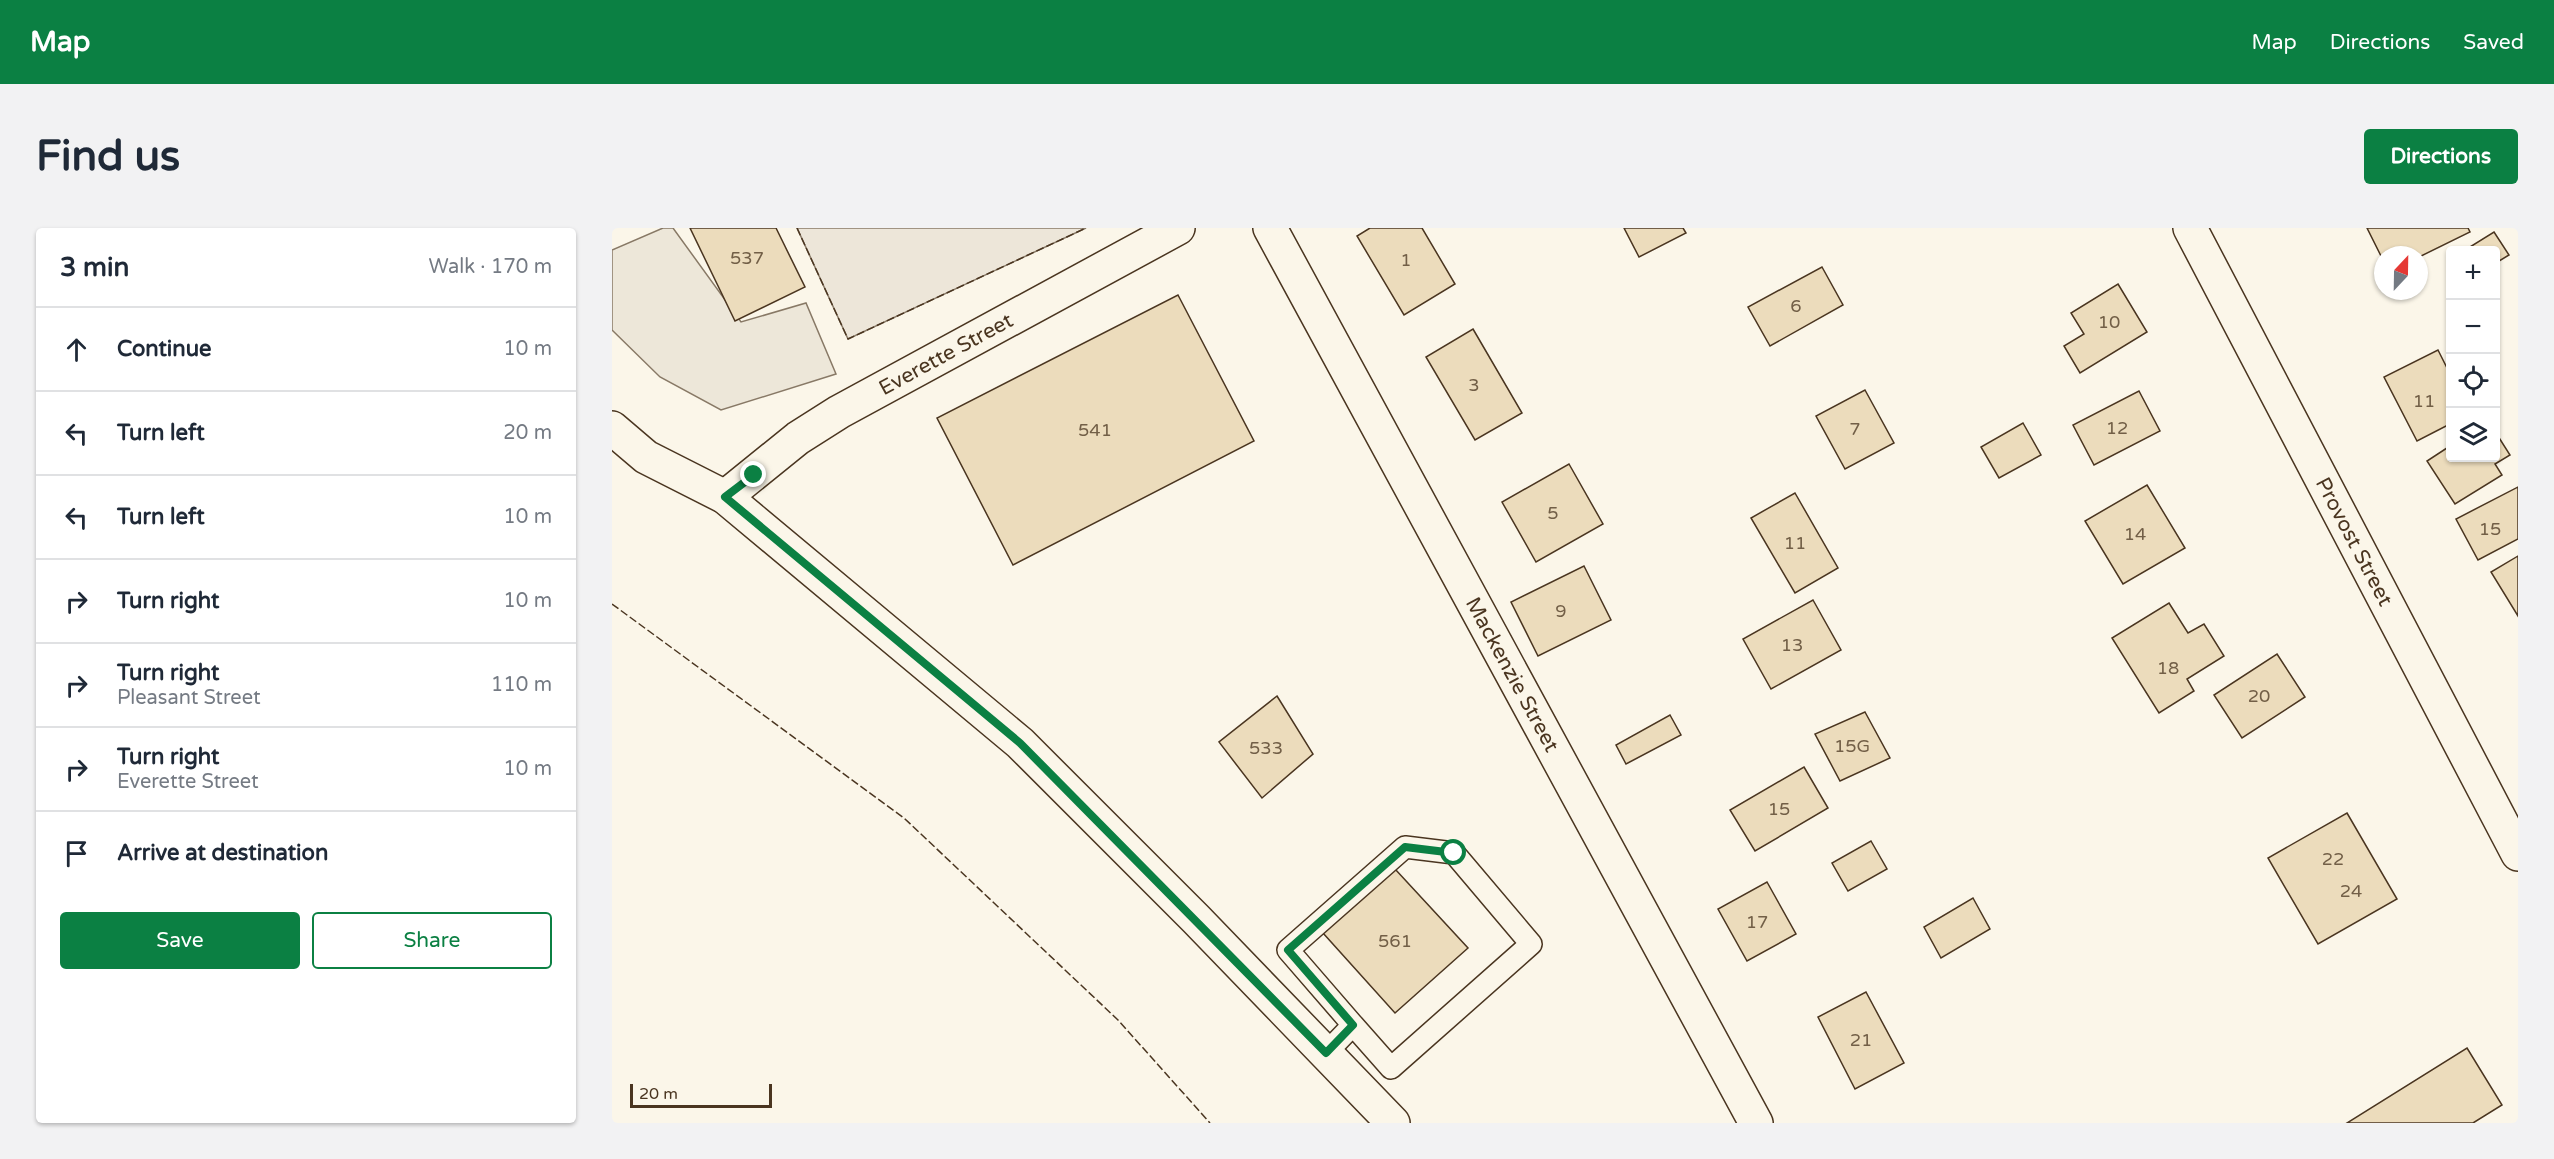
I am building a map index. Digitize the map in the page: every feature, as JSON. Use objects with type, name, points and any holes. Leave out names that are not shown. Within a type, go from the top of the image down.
[{"type":"street","name":"Everette Street","points":[[725,497],[798,438],[839,412],[1178,228]]},
{"type":"street","name":"Mackenzie Street","points":[[1270,228],[1756,1123]]},
{"type":"street","name":"Provost Street","points":[[2190,228],[2518,854]]},
{"type":"street","points":[[612,428],[646,457],[725,497],[1020,743],[1393,1123]]},
{"type":"lane","points":[[1405,847],[1454,853],[1531,944],[1391,1068],[1353,1025],[1288,950],[1405,847]]},
{"type":"lane","points":[[1326,1053],[1353,1025]]},
{"type":"shaded area","points":[[663,228],[673,228],[741,322],[806,303],[836,374],[721,410],[660,377],[612,330],[612,250]]},
{"type":"shaded area","points":[[797,228],[1086,228],[848,339]]},
{"type":"building","points":[[690,228],[776,228],[805,287],[735,321]]},
{"type":"building","points":[[1370,228],[1422,228],[1455,284],[1404,315],[1357,236]]},
{"type":"building","points":[[1624,228],[1683,228],[1686,233],[1639,257]]},
{"type":"building","points":[[2367,228],[2468,228],[2470,232],[2428,253],[2428,246],[2376,246]]},
{"type":"building","points":[[2494,232],[2509,255],[2500,261],[2500,246],[2471,246]]},
{"type":"building","points":[[1822,267],[1843,305],[1770,346],[1748,307]]},
{"type":"building","points":[[2118,284],[2147,332],[2080,373],[2064,346],[2084,334],[2071,313]]},
{"type":"building","points":[[1178,295],[1254,441],[1013,565],[937,418]]},
{"type":"building","points":[[1473,329],[1522,413],[1475,440],[1426,357]]},
{"type":"building","points":[[2438,350],[2446,366],[2446,426],[2417,441],[2384,377]]},
{"type":"building","points":[[1865,390],[1894,443],[1845,469],[1816,416]]},
{"type":"building","points":[[2139,391],[2160,431],[2094,465],[2073,425]]},
{"type":"building","points":[[2023,423],[2041,455],[1999,478],[1981,447]]},
{"type":"building","points":[[2500,439],[2510,455],[2500,461]]},
{"type":"building","points":[[2446,449],[2446,462],[2498,462],[2495,464],[2502,475],[2455,504],[2427,461]]},
{"type":"building","points":[[1569,464],[1603,524],[1536,562],[1502,502]]},
{"type":"building","points":[[2147,485],[2185,548],[2123,584],[2085,521]]},
{"type":"building","points":[[2518,487],[2518,539],[2478,560],[2456,519]]},
{"type":"building","points":[[1795,493],[1838,568],[1795,593],[1751,518]]},
{"type":"building","points":[[2518,556],[2518,616],[2491,572]]},
{"type":"building","points":[[1584,566],[1611,620],[1538,656],[1511,602]]},
{"type":"building","points":[[1813,600],[1841,650],[1771,689],[1743,639]]},
{"type":"building","points":[[2169,603],[2188,633],[2204,624],[2224,656],[2187,679],[2194,691],[2159,713],[2112,638]]},
{"type":"building","points":[[2277,654],[2305,697],[2242,738],[2214,695]]},
{"type":"building","points":[[1277,696],[1313,754],[1262,798],[1219,742]]},
{"type":"building","points":[[1865,712],[1890,758],[1840,781],[1815,734]]},
{"type":"building","points":[[1670,715],[1681,735],[1626,764],[1616,745]]},
{"type":"building","points":[[1804,767],[1828,808],[1755,851],[1730,810]]},
{"type":"building","points":[[2347,813],[2397,899],[2318,944],[2268,858]]},
{"type":"building","points":[[1871,841],[1887,869],[1848,891],[1832,863]]},
{"type":"building","points":[[1395,869],[1468,948],[1395,1013],[1323,933]]},
{"type":"building","points":[[1767,882],[1796,934],[1747,961],[1718,909]]},
{"type":"building","points":[[1973,898],[1990,929],[1941,958],[1924,927]]},
{"type":"building","points":[[1866,992],[1904,1063],[1855,1089],[1818,1017]]},
{"type":"building","points":[[2467,1048],[2502,1105],[2473,1123],[2347,1123]]},
{"type":"fence","points":[[797,228],[848,339],[1086,228]]},
{"type":"fence","points":[[612,604],[904,818],[1118,1020],[1210,1123]]},
{"type":"route","points":[[754,475],[725,497],[1020,743],[1326,1053],[1353,1025],[1288,950],[1405,847],[1454,853]]}]
